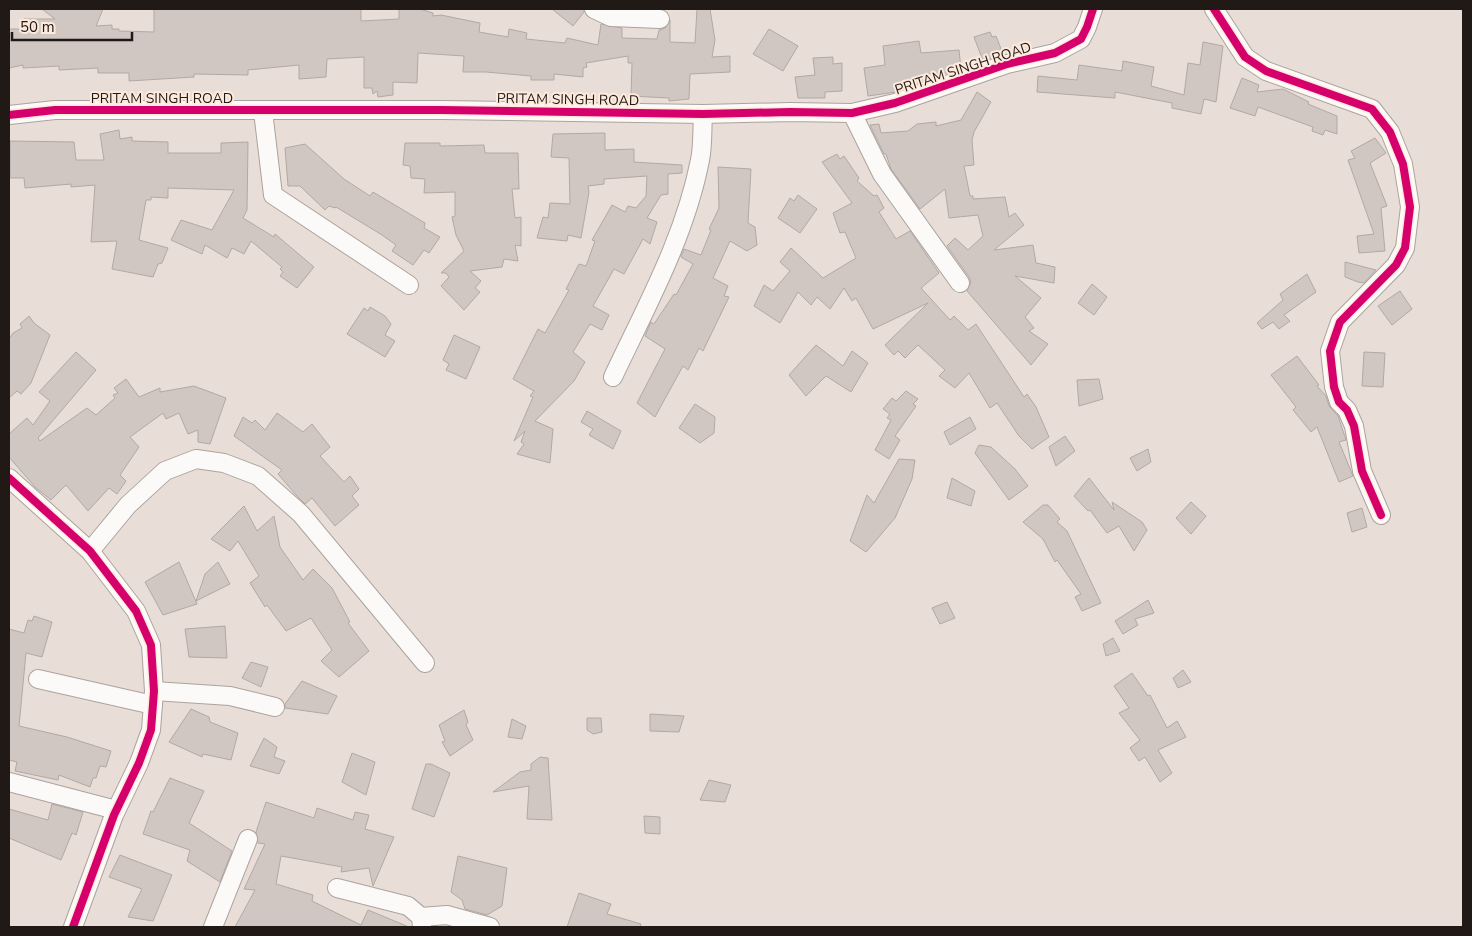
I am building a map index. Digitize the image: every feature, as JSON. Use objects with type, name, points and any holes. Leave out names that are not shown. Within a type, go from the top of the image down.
[{"type":"street","points":[[594,9],[611,17],[660,19]]},
{"type":"street","name":"PRITAM SINGH ROAD","points":[[9,115],[55,110],[442,110],[703,114],[852,113],[895,103],[1007,64],[1055,53],[1081,39],[1088,27],[1093,9]]},
{"type":"street","points":[[1214,9],[1245,57],[1266,71],[1372,109],[1390,132],[1403,164],[1410,206],[1405,248],[1396,265],[1340,322],[1333,336],[1330,351],[1334,386],[1339,402],[1346,410],[1354,426],[1362,471],[1381,515]]},
{"type":"street","points":[[263,111],[273,195],[409,285]]},
{"type":"street","points":[[852,113],[882,174],[960,283]]},
{"type":"street","points":[[613,377],[671,252],[690,204],[700,158],[703,114]]},
{"type":"street","points":[[90,551],[128,505],[165,471],[196,459],[224,464],[258,476],[301,514],[425,663]]},
{"type":"street","points":[[9,478],[90,551],[136,611],[151,645],[153,698],[150,730],[142,755],[116,810],[73,927]]},
{"type":"street","points":[[38,679],[153,698],[224,696],[275,707]]},
{"type":"street","points":[[9,782],[116,810]]},
{"type":"street","points":[[213,927],[248,839]]},
{"type":"street","points":[[337,888],[408,906],[422,922],[447,915],[490,927]]},
{"type":"building","points":[[42,9],[103,9],[96,26],[112,25],[112,29],[119,29],[119,31],[154,32],[154,9],[361,9],[361,21],[399,19],[399,9],[420,9],[433,13],[433,16],[441,15],[480,23],[479,32],[508,37],[509,29],[527,33],[526,39],[565,43],[567,38],[598,45],[601,24],[622,28],[622,38],[657,39],[659,30],[665,28],[670,20],[670,42],[695,43],[697,9],[710,9],[715,40],[712,57],[730,56],[730,72],[690,74],[689,99],[669,101],[669,98],[631,96],[632,63],[628,63],[628,56],[586,63],[587,67],[583,68],[583,77],[554,74],[554,80],[531,80],[531,76],[463,72],[464,56],[418,53],[417,83],[393,82],[393,95],[378,97],[377,91],[373,94],[372,88],[364,88],[364,57],[327,59],[326,77],[299,79],[299,65],[248,70],[248,75],[194,74],[194,77],[129,81],[129,73],[98,73],[98,68],[59,70],[59,66],[23,68],[23,65],[9,68],[9,29],[23,29],[24,19],[55,19]]},
{"type":"building","points":[[552,9],[584,9],[584,12],[573,26]]},
{"type":"building","points":[[769,29],[798,46],[783,71],[753,54]]},
{"type":"building","points":[[990,32],[992,37],[996,36],[1003,54],[983,61],[974,37]]},
{"type":"building","points":[[919,41],[921,53],[959,50],[961,69],[948,73],[925,74],[926,81],[896,92],[868,96],[864,68],[885,65],[883,46]]},
{"type":"building","points":[[1203,42],[1223,46],[1216,102],[1204,99],[1201,114],[1172,108],[1172,103],[1115,92],[1115,98],[1037,92],[1038,76],[1077,80],[1079,65],[1122,71],[1123,61],[1154,67],[1151,86],[1184,95],[1188,63],[1200,65]]},
{"type":"building","points":[[833,57],[833,64],[842,63],[842,91],[825,92],[825,98],[798,98],[795,77],[815,75],[813,58]]},
{"type":"building","points":[[1242,78],[1259,85],[1257,92],[1283,89],[1309,102],[1308,104],[1337,116],[1337,134],[1325,130],[1323,135],[1312,131],[1313,127],[1258,107],[1255,116],[1230,108]]},
{"type":"building","points":[[977,92],[991,102],[974,132],[972,140],[974,165],[964,166],[970,196],[973,196],[973,199],[1005,197],[1009,217],[1015,213],[1024,225],[994,250],[1033,245],[1036,263],[1055,267],[1054,283],[1015,276],[1041,298],[1025,317],[1034,328],[1029,331],[1048,344],[1031,365],[967,291],[971,282],[969,277],[947,246],[955,238],[968,250],[983,236],[978,215],[949,218],[945,189],[920,209],[891,169],[886,154],[884,154],[870,125],[879,124],[881,133],[908,131],[917,124],[936,122],[936,126],[961,120]]},
{"type":"building","points":[[119,130],[120,139],[132,137],[132,141],[168,142],[168,153],[221,153],[221,143],[248,142],[247,210],[243,218],[274,237],[275,234],[314,267],[297,288],[280,276],[283,272],[280,269],[282,267],[251,241],[244,254],[232,248],[227,258],[205,245],[202,254],[171,240],[181,220],[212,230],[234,190],[168,188],[168,198],[151,197],[151,200],[146,200],[139,240],[168,248],[162,263],[158,264],[153,277],[112,269],[117,241],[91,242],[95,185],[71,187],[71,184],[25,188],[24,178],[10,178],[10,141],[74,142],[76,160],[104,160],[100,134]]},
{"type":"building","points":[[605,133],[605,150],[634,149],[634,162],[682,165],[682,173],[668,174],[668,194],[661,195],[647,218],[657,222],[650,244],[643,239],[624,274],[614,269],[593,306],[609,315],[602,330],[590,324],[573,352],[585,362],[574,381],[535,421],[553,429],[550,463],[517,454],[524,444],[521,442],[525,431],[514,441],[533,397],[530,396],[534,391],[513,379],[538,329],[545,333],[569,290],[566,289],[579,264],[586,266],[595,241],[592,240],[612,205],[625,212],[628,206],[636,208],[646,196],[647,176],[604,179],[604,184],[588,186],[589,192],[581,238],[568,235],[567,241],[537,238],[543,217],[548,218],[550,203],[570,204],[569,158],[551,157],[553,134]]},
{"type":"building","points":[[1375,138],[1386,153],[1370,163],[1387,206],[1381,208],[1385,251],[1359,253],[1357,236],[1374,234],[1348,160],[1355,158],[1351,151]]},
{"type":"building","points":[[405,143],[440,143],[440,146],[484,145],[485,153],[518,153],[519,189],[512,189],[515,218],[521,217],[521,246],[515,245],[518,261],[504,259],[502,267],[470,271],[481,281],[475,288],[480,292],[464,310],[441,286],[449,277],[446,273],[441,273],[464,251],[456,235],[452,217],[455,216],[455,192],[424,193],[425,179],[411,178],[410,166],[403,165]]},
{"type":"building","points":[[305,144],[344,179],[370,196],[373,192],[425,223],[424,228],[440,237],[429,253],[424,250],[413,265],[392,251],[396,245],[382,235],[336,207],[329,206],[325,210],[300,186],[288,186],[285,148]]},
{"type":"building","points":[[837,154],[840,159],[844,156],[859,178],[857,181],[874,196],[877,195],[884,208],[879,212],[896,239],[910,231],[939,273],[921,288],[950,320],[954,316],[968,330],[976,324],[1024,397],[1027,394],[1036,407],[1049,437],[1032,449],[1019,436],[997,403],[990,408],[969,373],[955,388],[939,376],[945,370],[918,345],[905,358],[898,351],[894,355],[885,345],[928,303],[873,329],[856,298],[852,301],[844,288],[830,309],[817,297],[811,305],[798,292],[780,323],[754,306],[764,285],[773,291],[790,271],[780,262],[791,248],[823,278],[856,258],[845,232],[840,233],[833,213],[852,203],[822,162]]},
{"type":"building","points":[[718,167],[751,169],[748,223],[755,227],[757,245],[747,251],[730,241],[713,278],[728,286],[724,296],[729,297],[703,351],[699,348],[688,370],[683,366],[655,417],[637,403],[665,349],[645,336],[651,322],[654,324],[674,294],[676,295],[693,264],[681,257],[684,249],[701,255],[711,230],[709,229],[719,208]]},
{"type":"building","points":[[798,195],[817,209],[800,233],[778,218],[790,198],[794,201]]},
{"type":"building","points":[[1345,262],[1376,270],[1364,283],[1358,282],[1345,277]]},
{"type":"building","points":[[1307,274],[1316,292],[1284,315],[1290,321],[1279,329],[1273,322],[1262,329],[1257,323],[1283,300],[1280,294]]},
{"type":"building","points":[[1092,284],[1107,297],[1094,315],[1078,303]]},
{"type":"building","points":[[1400,291],[1412,309],[1392,325],[1378,306]]},
{"type":"building","points":[[370,307],[385,316],[391,324],[385,335],[395,341],[385,357],[347,334],[364,308],[368,311]]},
{"type":"building","points":[[29,316],[34,323],[50,335],[31,383],[21,394],[17,391],[9,398],[9,339],[13,333],[22,328],[20,324]]},
{"type":"building","points":[[454,335],[480,347],[466,379],[446,370],[449,364],[443,360]]},
{"type":"building","points":[[816,345],[843,366],[852,351],[868,363],[851,392],[826,376],[806,396],[789,375]]},
{"type":"building","points":[[76,352],[96,370],[38,438],[40,441],[87,408],[96,415],[115,398],[113,395],[118,393],[114,388],[126,379],[139,397],[160,388],[160,392],[194,386],[226,398],[210,444],[198,442],[198,430],[188,434],[179,413],[166,419],[163,413],[130,437],[139,447],[120,475],[126,481],[117,494],[109,488],[88,511],[66,485],[51,500],[35,487],[9,457],[9,434],[27,418],[33,425],[50,401],[39,392]]},
{"type":"building","points":[[1364,352],[1385,353],[1383,387],[1362,386]]},
{"type":"building","points":[[1297,356],[1319,385],[1317,386],[1326,396],[1329,406],[1338,416],[1346,440],[1339,442],[1353,476],[1339,482],[1317,427],[1311,432],[1293,410],[1296,407],[1271,375]]},
{"type":"building","points":[[1099,379],[1103,399],[1079,406],[1077,380]]},
{"type":"building","points":[[906,391],[918,399],[913,404],[916,406],[895,436],[900,440],[889,459],[875,450],[891,420],[887,418],[890,414],[883,409],[892,398],[896,401]]},
{"type":"building","points":[[695,404],[715,417],[714,433],[700,443],[679,428]]},
{"type":"building","points":[[587,411],[621,431],[613,449],[589,435],[593,429],[581,422]]},
{"type":"building","points":[[277,413],[303,432],[312,424],[330,447],[320,456],[344,482],[350,476],[359,489],[352,496],[359,505],[335,526],[312,498],[305,504],[296,495],[278,474],[282,470],[234,436],[243,417],[252,423],[255,420],[265,430]]},
{"type":"building","points":[[970,417],[976,429],[950,445],[944,432]]},
{"type":"building","points":[[1065,436],[1075,451],[1056,466],[1049,447]]},
{"type":"building","points":[[979,445],[991,447],[1015,469],[1028,486],[1009,500],[975,453]]},
{"type":"building","points":[[1148,449],[1151,462],[1137,471],[1130,458]]},
{"type":"building","points":[[899,459],[915,460],[912,479],[895,518],[866,552],[850,541],[867,495],[874,503]]},
{"type":"building","points":[[952,478],[975,491],[971,506],[947,498]]},
{"type":"building","points":[[1089,478],[1114,510],[1112,502],[1142,522],[1147,530],[1134,551],[1119,526],[1107,533],[1090,510],[1088,511],[1074,496]]},
{"type":"building","points":[[1191,502],[1206,516],[1191,534],[1176,518]]},
{"type":"building","points":[[1043,505],[1048,505],[1060,519],[1057,522],[1067,531],[1101,603],[1082,611],[1075,597],[1081,594],[1057,560],[1055,562],[1043,539],[1023,522]]},
{"type":"building","points":[[244,506],[257,531],[274,516],[280,547],[303,580],[313,569],[332,588],[350,622],[348,623],[369,651],[339,677],[321,661],[332,650],[311,618],[286,631],[267,605],[265,607],[250,583],[259,576],[238,541],[230,551],[211,539]]},
{"type":"building","points":[[1362,508],[1367,527],[1352,532],[1347,513]]},
{"type":"building","points":[[179,562],[197,604],[163,615],[145,582]]},
{"type":"building","points":[[218,562],[230,584],[196,601],[205,574]]},
{"type":"building","points":[[1148,600],[1154,613],[1135,619],[1138,625],[1123,634],[1115,621]]},
{"type":"building","points":[[947,602],[955,618],[940,624],[932,608]]},
{"type":"building","points":[[34,616],[52,622],[42,657],[26,653],[19,726],[67,737],[111,751],[106,767],[100,766],[96,778],[93,778],[90,787],[59,775],[58,780],[15,771],[17,762],[9,760],[9,629],[24,633],[28,620],[32,621]]},
{"type":"building","points":[[225,626],[227,658],[189,657],[185,629]]},
{"type":"building","points":[[1113,638],[1120,651],[1106,656],[1103,644]]},
{"type":"building","points":[[251,662],[268,667],[261,687],[242,678]]},
{"type":"building","points":[[1183,670],[1191,682],[1178,688],[1173,678]]},
{"type":"building","points":[[1132,673],[1148,696],[1150,695],[1167,728],[1177,721],[1186,737],[1158,750],[1172,773],[1160,782],[1145,757],[1139,761],[1130,748],[1140,740],[1119,713],[1129,708],[1114,686]]},
{"type":"building","points":[[302,681],[337,696],[328,714],[285,708],[285,704]]},
{"type":"building","points":[[191,709],[209,717],[210,722],[238,733],[231,760],[203,754],[202,757],[169,742]]},
{"type":"building","points":[[464,710],[468,722],[466,725],[473,740],[450,756],[442,742],[445,741],[439,725]]},
{"type":"building","points":[[650,714],[684,716],[679,732],[650,731]]},
{"type":"building","points":[[587,718],[601,718],[602,732],[593,734],[587,730]]},
{"type":"building","points":[[512,719],[526,726],[522,739],[508,737]]},
{"type":"building","points":[[264,738],[277,747],[274,757],[285,761],[279,774],[250,766]]},
{"type":"building","points":[[352,753],[375,762],[366,795],[342,782]]},
{"type":"building","points":[[540,757],[548,758],[552,820],[527,819],[529,786],[493,792],[520,772],[531,770],[531,764]]},
{"type":"building","points":[[426,764],[431,764],[450,773],[434,817],[412,809]]},
{"type":"building","points":[[170,778],[204,791],[189,823],[232,851],[220,882],[187,861],[190,850],[143,834],[151,811],[153,812]]},
{"type":"building","points":[[709,780],[731,785],[725,802],[700,800]]},
{"type":"building","points":[[266,802],[314,818],[317,808],[353,820],[355,812],[369,815],[365,829],[394,837],[373,886],[369,868],[341,872],[342,867],[281,856],[276,884],[313,895],[312,901],[361,925],[368,910],[409,927],[235,927],[255,890],[244,889],[265,844],[258,843],[256,832]]},
{"type":"building","points":[[52,804],[83,812],[76,835],[72,833],[61,860],[9,838],[9,809],[48,820]]},
{"type":"building","points":[[644,816],[660,817],[660,834],[645,833]]},
{"type":"building","points":[[120,855],[172,875],[153,921],[128,917],[142,889],[109,877]]},
{"type":"building","points":[[458,856],[507,868],[502,906],[487,915],[465,909],[462,900],[451,892]]},
{"type":"building","points":[[579,893],[611,904],[607,914],[641,924],[640,927],[567,927]]},
{"type":"cycle path","points":[[9,115],[55,110],[442,110],[703,114],[852,113],[895,103],[1007,64],[1055,53],[1081,39],[1093,9]]},
{"type":"cycle path","points":[[1214,9],[1245,57],[1266,71],[1372,109],[1390,132],[1403,164],[1410,207],[1405,248],[1396,265],[1340,322],[1330,351],[1334,387],[1339,402],[1347,410],[1354,426],[1362,471],[1381,515]]},
{"type":"cycle path","points":[[9,478],[90,551],[136,611],[151,645],[154,691],[151,730],[139,763],[114,815],[73,927]]}]
